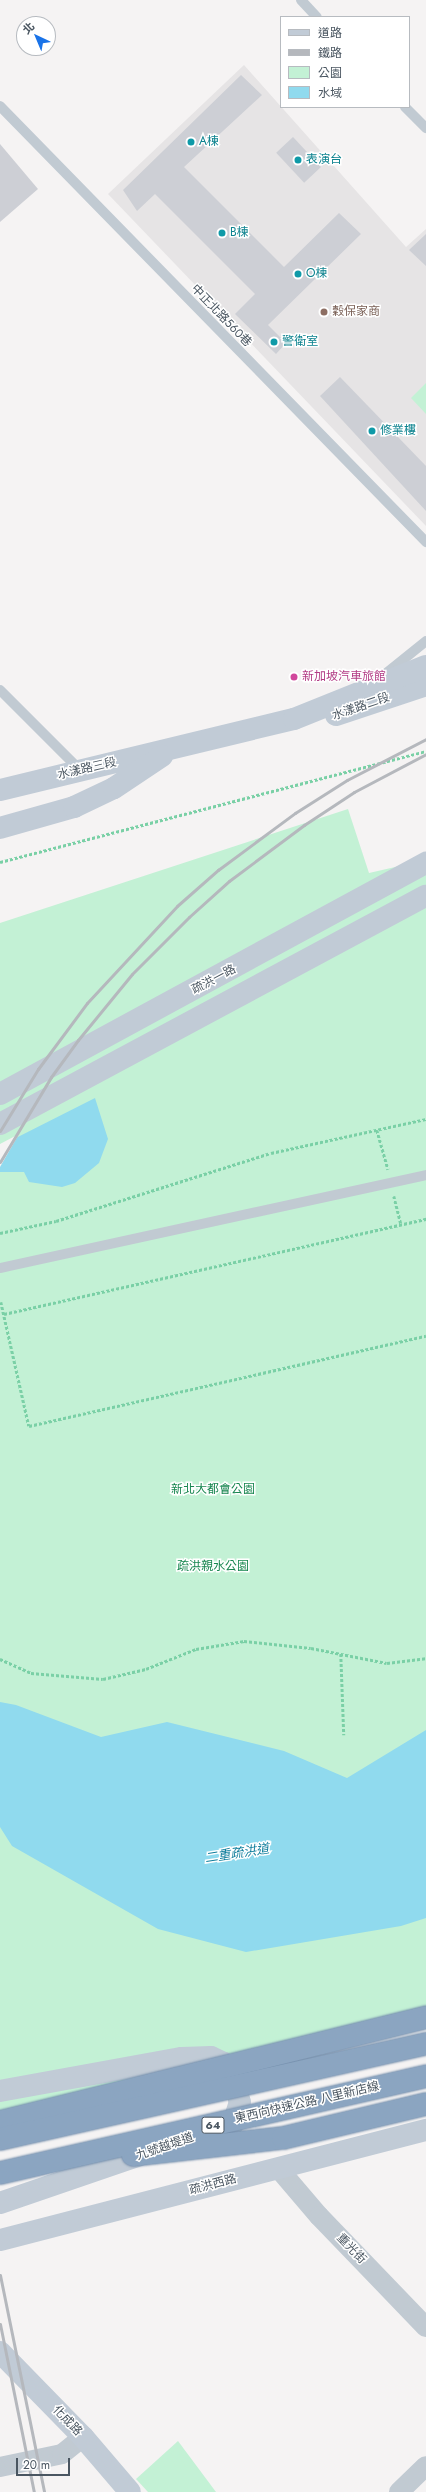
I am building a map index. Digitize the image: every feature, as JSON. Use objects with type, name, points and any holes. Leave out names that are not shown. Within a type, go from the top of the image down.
[{"type":"highway","points":[[0,2122],[426,2017]]},
{"type":"highway","points":[[0,2139],[426,2044]]},
{"type":"highway","name":"東西向快速公路 八里新店線","points":[[9,2171],[426,2076]]},
{"type":"highway","points":[[9,2171],[283,2138],[426,2104]]},
{"type":"street","name":"水漾路二段","points":[[175,748],[294,719],[370,686],[426,666]]},
{"type":"street","name":"水漾路二段","points":[[294,719],[320,720],[426,685]]},
{"type":"street","name":"水漾路三段","points":[[0,790],[175,748]]},
{"type":"street","points":[[0,828],[74,807],[114,788],[175,748]]},
{"type":"street","name":"疏洪一路","points":[[0,1094],[426,863]]},
{"type":"street","points":[[0,1124],[426,896]]},
{"type":"street","name":"九號越堤道","points":[[0,2091],[182,2058],[211,2057],[224,2063],[232,2073],[240,2102],[233,2124],[0,2203]]},
{"type":"street","name":"疏洪西路","points":[[0,2240],[426,2130]]},
{"type":"street","name":"重光街","points":[[278,2168],[319,2216],[426,2327]]},
{"type":"street","name":"化成路","points":[[0,2352],[83,2437],[130,2492]]},
{"type":"street","points":[[0,2467],[62,2454],[83,2437]]},
{"type":"street","points":[[399,2492],[426,2466]]},
{"type":"lane","points":[[301,0],[316,16]]},
{"type":"lane","name":"中正北路560巷","points":[[0,106],[426,542]]},
{"type":"lane","points":[[406,108],[426,128]]},
{"type":"lane","points":[[370,686],[426,641]]},
{"type":"lane","points":[[0,690],[80,770]]},
{"type":"lane","points":[[0,1268],[426,1175]]},
{"type":"path","points":[[0,862],[426,751]]},
{"type":"path","points":[[0,1233],[56,1221],[271,1153],[426,1119]]},
{"type":"path","points":[[4,1314],[426,1219]]},
{"type":"path","points":[[1,1302],[29,1426],[426,1336]]},
{"type":"path","points":[[0,1659],[31,1673],[103,1679],[146,1669],[196,1649],[244,1641],[341,1654],[387,1663],[426,1658]]},
{"type":"path","points":[[341,1654],[344,1735]]},
{"type":"shaded area","name":"穀保家商","points":[[244,65],[280,105],[280,108],[282,108],[406,247],[426,229],[426,526],[108,194]]},
{"type":"green space","points":[[426,383],[426,414],[411,398]]},
{"type":"green space","name":"疏洪親水公園","points":[[348,809],[369,873],[426,860],[426,2020],[0,2127],[0,923]]},
{"type":"green space","points":[[178,2441],[216,2492],[148,2492],[136,2479]]},
{"type":"water","points":[[95,1098],[108,1139],[99,1163],[75,1183],[62,1187],[29,1182],[24,1172],[0,1172],[0,1146]]},
{"type":"water","name":"二重疏洪道","points":[[0,1702],[16,1705],[101,1737],[167,1722],[284,1751],[347,1778],[426,1730],[426,1918],[401,1926],[246,1952],[158,1929],[12,1846],[0,1827]]},
{"type":"pier","points":[[19,1134],[0,1167],[0,1144]]},
{"type":"building","points":[[241,75],[262,95],[184,167],[284,267],[339,213],[361,234],[268,325],[286,343],[276,354],[235,314],[255,294],[155,194],[137,211],[123,190]]},
{"type":"building","name":"表演台","points":[[293,137],[321,167],[304,183],[276,153]]},
{"type":"building","points":[[0,144],[38,189],[0,222]]},
{"type":"building","points":[[426,234],[426,266],[409,250]]},
{"type":"building","name":"修業樓","points":[[340,377],[426,466],[426,511],[320,396]]},
{"type":"railway","points":[[0,1131],[38,1069],[87,1003],[177,906],[218,870],[295,813],[347,780],[426,739]]},
{"type":"railway","points":[[0,1162],[51,1077],[78,1040],[132,974],[189,917],[229,881],[304,825],[354,792],[426,754]]},
{"type":"railway","points":[[0,2275],[44,2492]]},
{"type":"railway","points":[[0,2324],[34,2492]]},
{"type":"place","name":"A棟","points":[[191,142]]},
{"type":"place","name":"表演台","points":[[298,160]]},
{"type":"place","name":"B棟","points":[[222,233]]},
{"type":"place","name":"O棟","points":[[298,274]]},
{"type":"place","name":"穀保家商","points":[[324,312]]},
{"type":"place","name":"警衛室","points":[[274,342]]},
{"type":"place","name":"修業樓","points":[[372,431]]},
{"type":"place","name":"新加坡汽車旅館","points":[[294,677]]},
{"type":"park label","name":"新北大都會公園","points":[[213,1490]]}]
